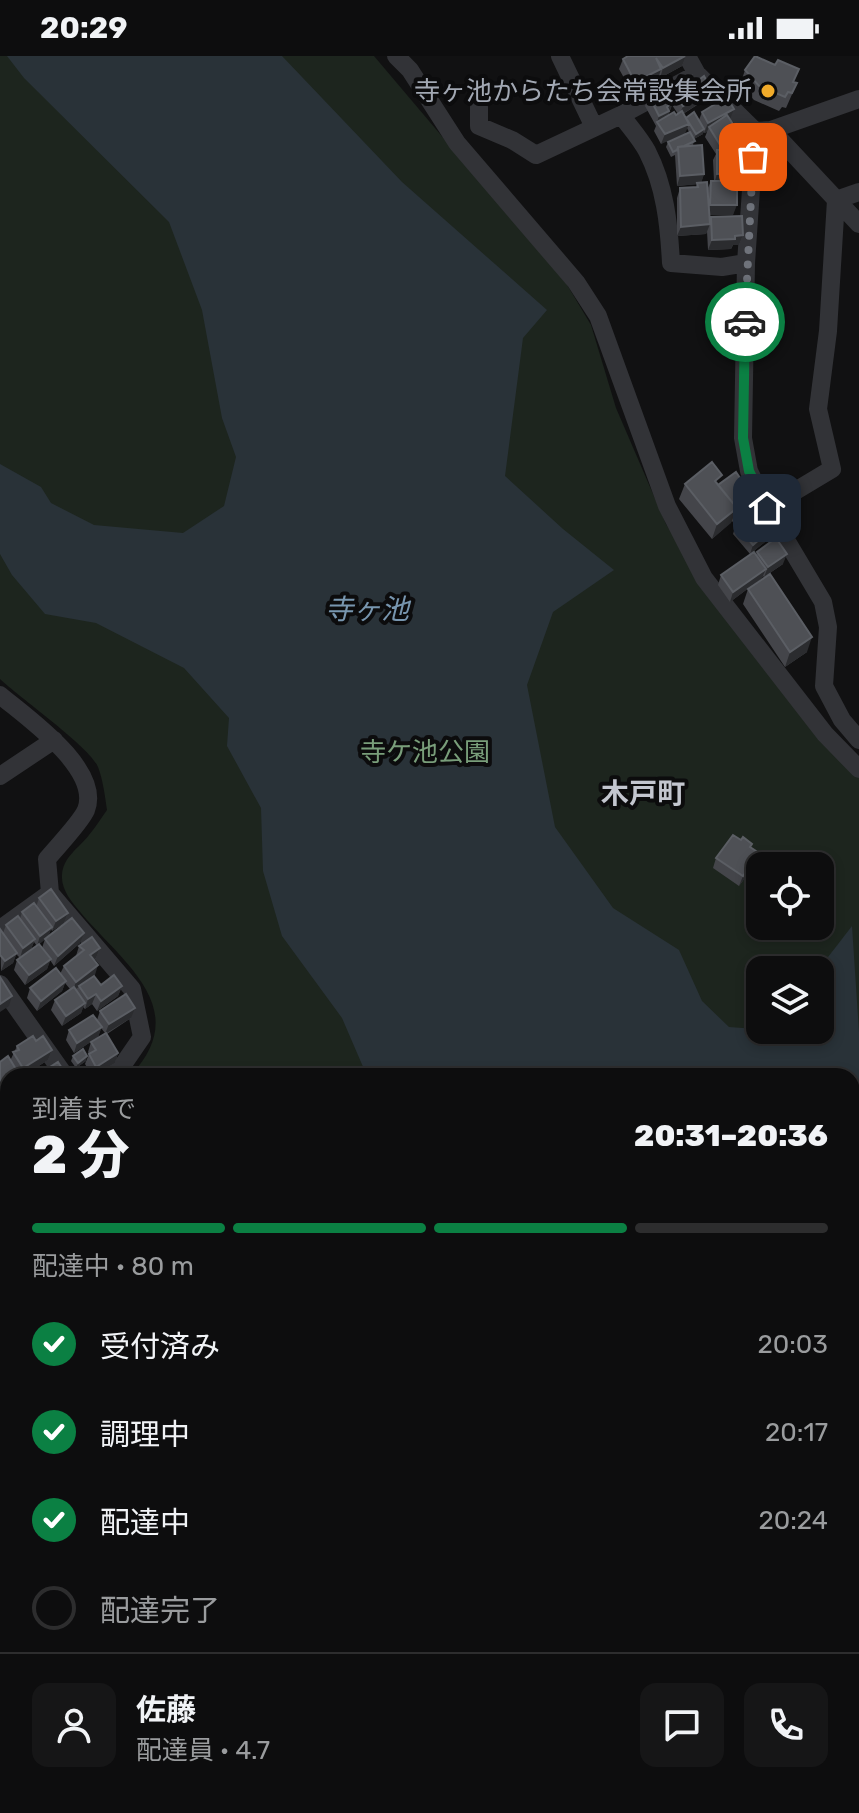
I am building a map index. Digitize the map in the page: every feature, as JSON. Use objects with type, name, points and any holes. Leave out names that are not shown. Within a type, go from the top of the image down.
[{"type":"street","points":[[396,56],[410,70],[457,143],[576,282],[598,316],[667,506],[704,578],[825,734],[859,769]]},
{"type":"street","points":[[560,56],[594,127]]},
{"type":"street","points":[[687,56],[697,74],[763,131],[859,224]]},
{"type":"street","points":[[479,107],[479,126],[512,140],[536,155],[621,115],[697,74]]},
{"type":"street","points":[[763,131],[859,99]]},
{"type":"street","points":[[621,115],[647,150],[660,183],[668,217],[671,263],[722,267],[746,263]]},
{"type":"street","points":[[763,131],[746,263],[743,438],[749,471],[767,508],[823,602],[828,627],[824,686],[842,720],[859,740]]},
{"type":"street","points":[[836,200],[859,192]]},
{"type":"street","points":[[767,508],[832,469],[818,409],[828,331],[836,200]]},
{"type":"street","points":[[0,695],[54,740],[77,767],[87,790],[86,810],[47,859],[50,893],[132,989],[142,1037],[121,1068]]},
{"type":"street","points":[[0,776],[54,740]]},
{"type":"street","points":[[0,929],[50,893]]},
{"type":"street","points":[[0,984],[59,1068]]},
{"type":"green space","name":"寺ケ池公園","points":[[0,56],[374,56],[566,283],[591,325],[616,408],[666,524],[691,566],[859,778],[859,1068],[136,1068],[148,1052],[155,1029],[154,1008],[132,969],[74,905],[62,880],[68,858],[107,810],[100,772],[82,747],[0,679]]},
{"type":"water","name":"寺ヶ池","points":[[7,56],[282,56],[402,182],[547,310],[523,338],[505,476],[614,570],[553,612],[527,685],[555,827],[613,908],[679,950],[702,1001],[729,1027],[746,1028],[746,1044],[834,1044],[834,956],[829,956],[852,926],[859,1068],[364,1068],[342,1018],[282,936],[263,871],[261,808],[227,746],[229,718],[184,668],[96,623],[45,614],[12,575],[0,554],[0,464],[41,487],[51,503],[94,525],[183,533],[224,506],[236,457],[222,418],[202,310],[169,222],[24,78]]},
{"type":"building","points":[[628,56],[685,56],[663,68],[656,58],[661,69],[635,82],[623,59]]},
{"type":"building","points":[[755,56],[775,65],[778,60],[799,69],[792,93],[788,92],[785,97],[759,86],[745,70]]},
{"type":"building","points":[[692,76],[696,82],[704,76],[711,89],[683,106],[671,86]]},
{"type":"building","points":[[667,86],[674,100],[667,107],[669,111],[659,116],[649,96]]},
{"type":"building","points":[[727,97],[734,109],[708,123],[702,112]]},
{"type":"building","points":[[682,111],[689,124],[665,134],[657,122]]},
{"type":"building","points":[[694,112],[704,129],[696,134],[686,118]]},
{"type":"building","points":[[727,115],[735,127],[725,134],[730,142],[722,148],[709,127]]},
{"type":"building","points":[[690,132],[695,141],[673,152],[668,142]]},
{"type":"building","points":[[702,145],[704,174],[680,176],[678,147]]},
{"type":"building","points":[[717,150],[745,150],[745,173],[717,174]]},
{"type":"building","points":[[711,181],[737,181],[737,205],[710,205]]},
{"type":"building","points":[[707,182],[710,224],[681,227],[680,188],[698,187],[697,183]]},
{"type":"building","points":[[742,216],[743,235],[735,236],[735,239],[712,240],[711,217]]},
{"type":"building","points":[[712,462],[722,475],[715,481],[737,508],[717,524],[685,484]]},
{"type":"building","points":[[736,472],[757,503],[738,515],[737,508],[718,485]]},
{"type":"building","points":[[752,512],[768,532],[753,545],[736,524]]},
{"type":"building","points":[[776,538],[787,554],[768,567],[757,552]]},
{"type":"building","points":[[754,552],[766,569],[733,592],[721,575]]},
{"type":"building","points":[[770,574],[812,637],[790,652],[748,589]]},
{"type":"building","points":[[733,835],[741,840],[743,837],[758,852],[746,852],[746,872],[743,876],[716,858]]},
{"type":"building","points":[[51,889],[68,913],[56,921],[39,898]]},
{"type":"building","points":[[34,903],[52,927],[40,936],[22,912]]},
{"type":"building","points":[[18,916],[35,939],[23,948],[6,925]]},
{"type":"building","points":[[72,918],[84,933],[58,956],[45,939]]},
{"type":"building","points":[[0,929],[17,953],[5,961],[0,955]]},
{"type":"building","points":[[92,937],[100,948],[90,955],[98,965],[76,982],[64,966],[84,950],[79,946]]},
{"type":"building","points":[[39,944],[51,959],[29,975],[17,960]]},
{"type":"building","points":[[56,968],[66,981],[41,1001],[30,988]]},
{"type":"building","points":[[114,975],[122,986],[101,1001],[96,994],[88,999],[79,986],[94,976],[101,985]]},
{"type":"building","points":[[0,977],[12,996],[0,1004]]},
{"type":"building","points":[[74,987],[85,1003],[66,1016],[55,1000]]},
{"type":"building","points":[[126,994],[135,1008],[109,1024],[100,1011]]},
{"type":"building","points":[[93,1015],[102,1027],[77,1043],[69,1030]]},
{"type":"building","points":[[106,1033],[118,1053],[96,1067],[89,1054],[96,1050],[91,1042]]},
{"type":"building","points":[[33,1036],[36,1041],[43,1036],[52,1050],[23,1068],[13,1052]]},
{"type":"building","points":[[83,1049],[87,1056],[78,1063],[73,1056]]},
{"type":"building","points":[[8,1056],[15,1068],[0,1068],[0,1062]]},
{"type":"way so far","points":[[745,322],[753,157]]},
{"type":"place","name":"寺ヶ池からたち会常設集会所","points":[[768,91]]},
{"type":"district","name":"木戸町","points":[[643,793]]},
{"type":"route","points":[[745,322],[743,438],[749,471],[767,508]]}]
